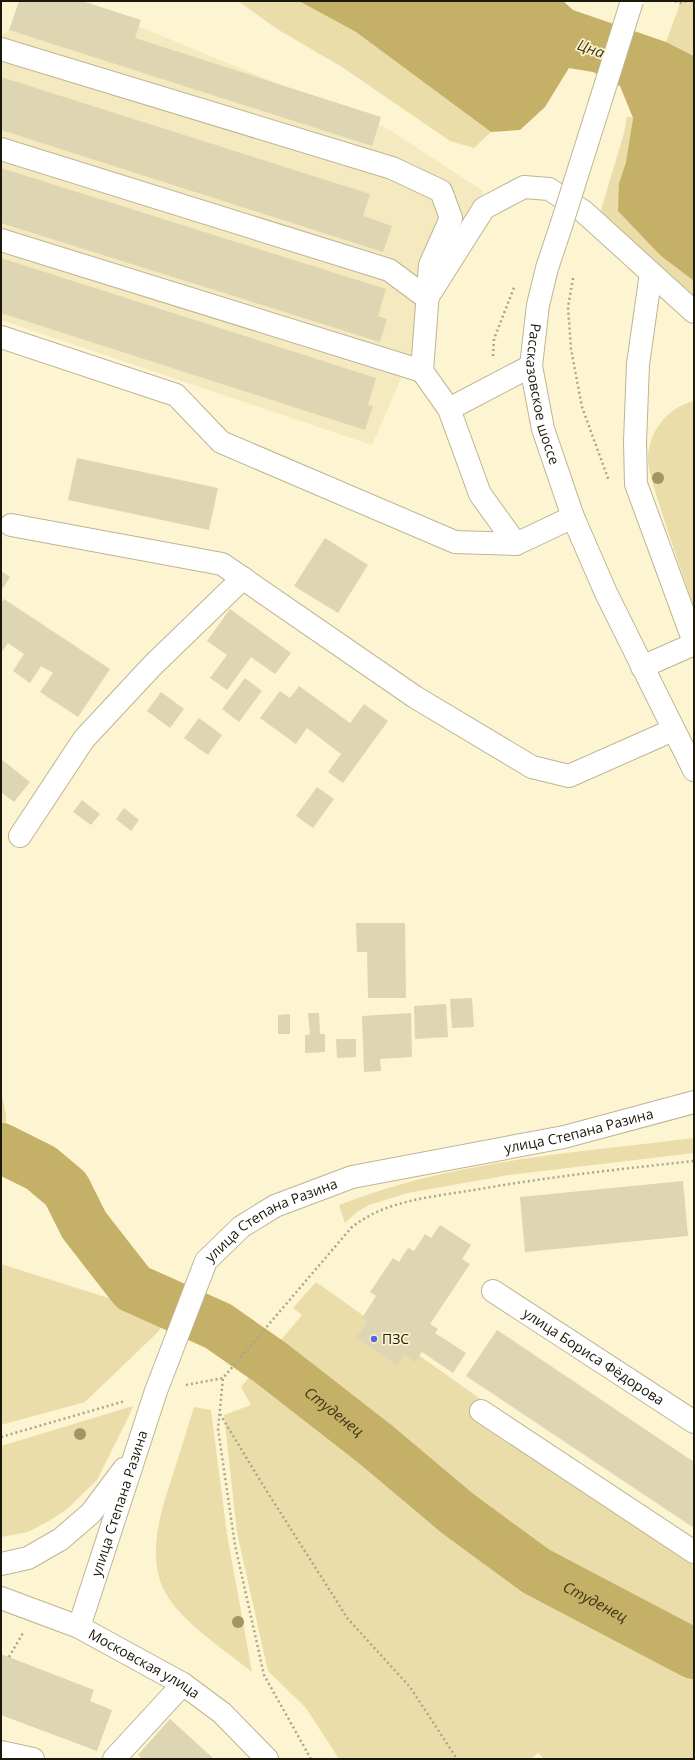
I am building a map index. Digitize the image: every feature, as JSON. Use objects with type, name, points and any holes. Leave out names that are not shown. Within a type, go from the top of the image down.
[{"type":"main road","name":"Рассказовское шоссе","points":[[632,1],[547,268],[538,305],[531,366],[543,428],[573,517],[606,593],[694,770]]},
{"type":"main road","points":[[1,49],[392,168],[441,191],[451,218],[430,265],[422,371]]},
{"type":"main road","points":[[1,149],[389,270],[428,298]]},
{"type":"main road","points":[[428,298],[484,208],[524,187],[549,189],[583,211],[694,312]]},
{"type":"main road","points":[[1,240],[422,371],[449,409],[480,494],[516,544]]},
{"type":"main road","points":[[642,667],[694,643],[636,484],[635,442],[638,364],[651,273]]},
{"type":"main road","points":[[1,337],[176,395],[221,442],[455,542],[516,544],[573,517]]},
{"type":"main road","points":[[449,409],[531,366]]},
{"type":"main road","points":[[11,525],[222,564],[415,697],[532,767],[569,776],[673,730]]},
{"type":"main road","points":[[20,836],[84,739],[153,665],[243,578]]},
{"type":"main road","name":"улица Степана Разина","points":[[79,1627],[156,1391],[206,1261],[241,1227],[275,1206],[352,1177],[564,1137],[694,1102]]},
{"type":"main road","name":"улица Бориса Фёдорова","points":[[493,1291],[694,1422]]},
{"type":"main road","points":[[480,1411],[694,1552]]},
{"type":"main road","points":[[1,1564],[28,1558],[60,1539],[91,1513],[135,1455]]},
{"type":"main road","name":"Московская улица","points":[[1,1598],[79,1627],[184,1684],[222,1713],[267,1759]]},
{"type":"main road","points":[[114,1759],[184,1684]]},
{"type":"main road","points":[[1,1752],[33,1759]]},
{"type":"path","points":[[675,1],[680,3],[687,1]]},
{"type":"path","points":[[311,1759],[264,1675],[231,1526],[218,1429],[223,1378],[351,1228],[369,1215],[386,1208],[421,1199],[532,1180],[694,1161]]},
{"type":"path","points":[[1,1437],[73,1418],[156,1391],[223,1378]]},
{"type":"path","points":[[220,1414],[261,1482],[348,1619],[410,1687],[457,1759]]},
{"type":"path","points":[[9,1657],[23,1632]]},
{"type":"shaded area","points":[[58,1],[77,1],[388,129],[483,191],[372,445],[1,320],[1,35]]},
{"type":"shaded area","points":[[238,1],[299,1],[356,32],[491,132],[474,148],[450,141],[342,67],[277,29]]},
{"type":"shaded area","points":[[681,1],[694,1],[694,56],[666,42]]},
{"type":"shaded area","points":[[627,116],[633,118],[626,162],[619,183],[661,256],[694,281],[694,305],[608,223],[601,210],[624,133]]},
{"type":"shaded area","points":[[694,401],[694,608],[653,485],[648,459],[652,439],[661,422],[676,409]]},
{"type":"shaded area","points":[[1,1090],[6,1115],[7,1152],[1,1160]]},
{"type":"shaded area","points":[[694,1138],[694,1153],[509,1175],[408,1193],[369,1205],[357,1212],[345,1223],[339,1205],[382,1190],[425,1178],[470,1168],[514,1160]]},
{"type":"shaded area","points":[[1,1264],[165,1316],[159,1331],[85,1402],[1,1425]]},
{"type":"shaded area","points":[[316,1282],[694,1551],[694,1759],[544,1759],[538,1753],[531,1759],[339,1759],[306,1708],[268,1671],[237,1533],[224,1415],[251,1405],[241,1387],[302,1315],[293,1308]]},
{"type":"shaded area","points":[[133,1406],[97,1480],[67,1509],[49,1521],[28,1532],[1,1537],[1,1446]]},
{"type":"shaded area","points":[[194,1407],[211,1410],[227,1534],[252,1672],[204,1635],[181,1614],[165,1592],[159,1578],[156,1563],[156,1547],[161,1516]]},
{"type":"water","name":"Цна","points":[[299,1],[563,1],[573,10],[666,42],[694,56],[694,281],[661,256],[618,211],[619,183],[626,162],[633,118],[620,86],[593,72],[569,68],[545,107],[520,130],[491,132],[356,32]]},
{"type":"building","points":[[19,1],[82,1],[141,20],[135,38],[381,117],[372,146],[9,30]]},
{"type":"building","points":[[1,77],[370,194],[363,216],[392,226],[383,252],[1,130]]},
{"type":"building","points":[[1,168],[386,289],[378,316],[387,319],[380,342],[1,223]]},
{"type":"building","points":[[1,258],[376,378],[368,405],[373,406],[365,430],[1,313]]},
{"type":"building","points":[[77,458],[218,488],[209,530],[68,500]]},
{"type":"building","points":[[325,538],[368,565],[338,613],[294,586]]},
{"type":"building","points":[[1,571],[10,577],[1,591]]},
{"type":"building","points":[[4,599],[110,669],[78,717],[40,692],[53,673],[41,666],[30,683],[13,671],[24,654],[8,643],[1,653],[1,603]]},
{"type":"building","points":[[230,609],[291,653],[275,674],[251,657],[227,690],[210,678],[227,655],[207,641]]},
{"type":"building","points":[[245,678],[262,691],[239,722],[222,709]]},
{"type":"building","points":[[299,686],[350,723],[364,704],[388,721],[343,783],[328,772],[341,754],[307,728],[296,744],[260,718],[280,691],[290,698]]},
{"type":"building","points":[[161,692],[184,709],[170,728],[147,711]]},
{"type":"building","points":[[199,718],[222,735],[208,755],[184,738]]},
{"type":"building","points":[[1,759],[30,782],[14,802],[1,792]]},
{"type":"building","points":[[317,787],[334,799],[313,828],[296,816]]},
{"type":"building","points":[[82,800],[100,814],[91,825],[73,812]]},
{"type":"building","points":[[124,808],[139,820],[131,831],[116,819]]},
{"type":"building","points":[[356,923],[405,923],[406,998],[368,998],[367,952],[357,952]]},
{"type":"building","points":[[472,998],[474,1027],[452,1028],[450,999]]},
{"type":"building","points":[[446,1004],[448,1037],[415,1039],[414,1006]]},
{"type":"building","points":[[308,1013],[319,1013],[320,1034],[325,1034],[325,1052],[305,1053],[305,1035],[310,1034]]},
{"type":"building","points":[[411,1013],[412,1057],[380,1059],[381,1071],[364,1072],[362,1016]]},
{"type":"building","points":[[290,1014],[290,1034],[278,1034],[278,1015]]},
{"type":"building","points":[[336,1039],[356,1039],[356,1057],[337,1058]]},
{"type":"building","points":[[683,1181],[688,1236],[525,1252],[520,1197]]},
{"type":"building","points":[[440,1225],[471,1245],[462,1259],[470,1264],[430,1324],[438,1329],[435,1333],[466,1353],[453,1373],[422,1352],[415,1362],[404,1355],[397,1365],[356,1338],[367,1322],[362,1318],[376,1296],[370,1292],[393,1258],[399,1262],[408,1248],[414,1251],[425,1234],[431,1238]]},
{"type":"building","points":[[497,1330],[694,1462],[694,1528],[466,1376]]},
{"type":"building","points":[[1,1654],[94,1690],[90,1701],[112,1710],[97,1751],[1,1715]]},
{"type":"building","points":[[170,1719],[214,1759],[142,1759],[138,1755]]},
{"type":"waterway","name":"Студенец","points":[[1,1148],[41,1168],[66,1189],[84,1225],[133,1288],[218,1326],[271,1363],[375,1444],[457,1513],[536,1571],[694,1654]]},
{"type":"place","name":"ПЗС","points":[[374,1339]]}]
